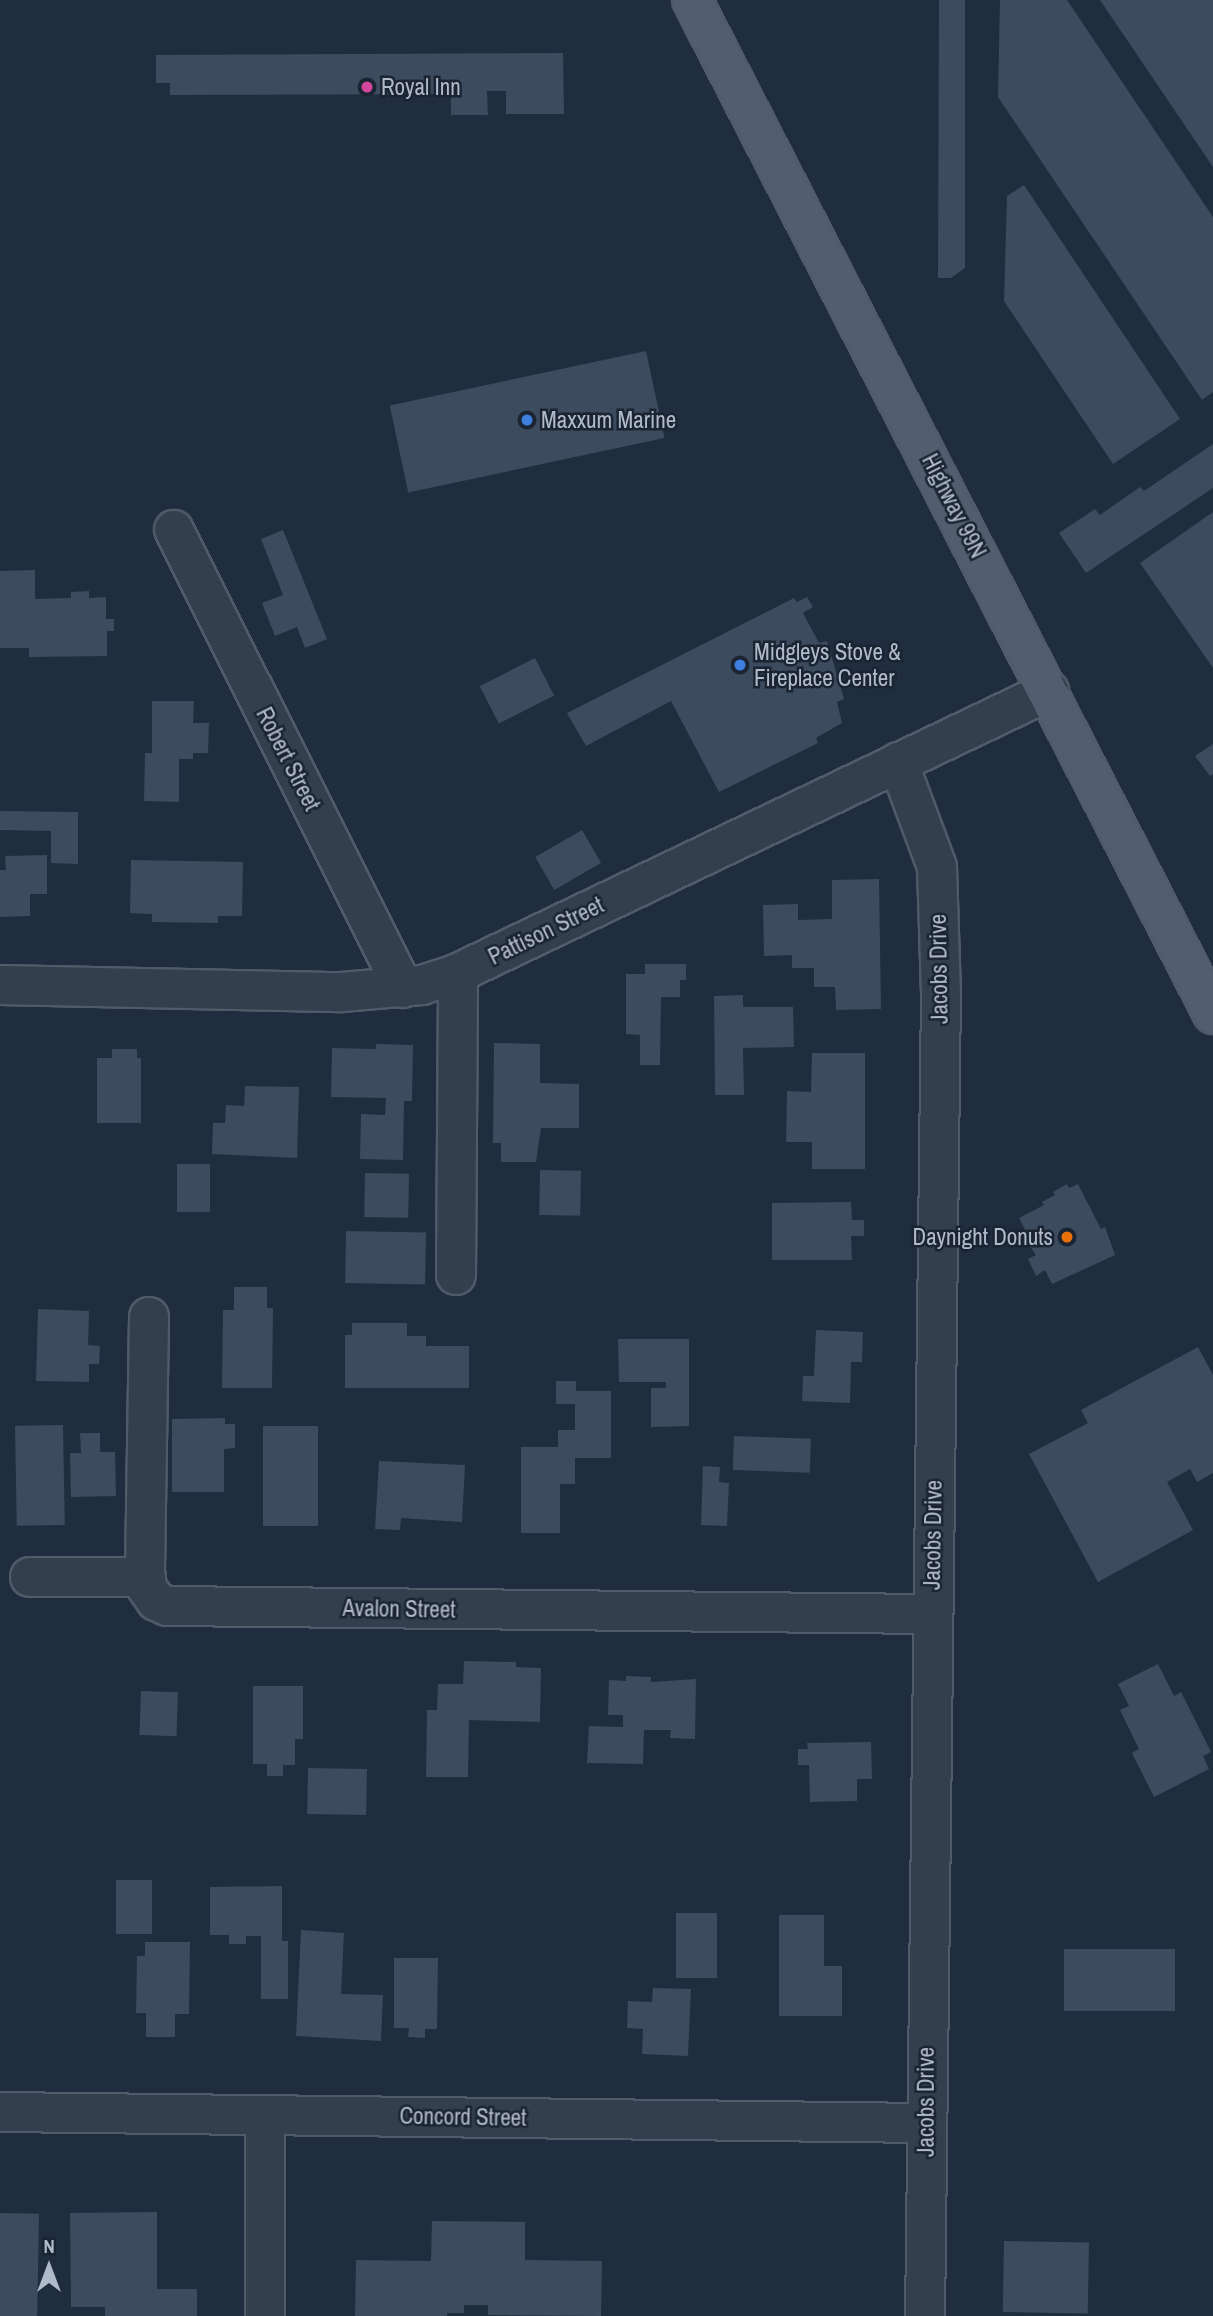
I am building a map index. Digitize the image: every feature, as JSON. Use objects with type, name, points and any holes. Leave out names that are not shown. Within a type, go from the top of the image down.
[{"type":"main road","name":"Highway 99N","points":[[692,0],[1213,1014]]},
{"type":"street","name":"Robert Street","points":[[174,530],[403,988]]},
{"type":"street","name":"Pattison Street","points":[[0,985],[342,992],[403,988],[458,973],[1049,691]]},
{"type":"street","name":"Jacobs Drive","points":[[898,762],[938,876],[941,992],[931,1614],[925,2316]]},
{"type":"street","points":[[456,1275],[458,973]]},
{"type":"street","points":[[30,1577],[146,1577],[149,1317]]},
{"type":"street","name":"Avalon Street","points":[[146,1577],[146,1588],[156,1601],[167,1606],[931,1614]]},
{"type":"street","name":"Concord Street","points":[[0,2112],[926,2123]]},
{"type":"street","points":[[265,2115],[265,2316]]},
{"type":"building","points":[[939,0],[965,0],[965,268],[951,278],[938,278]]},
{"type":"building","points":[[1000,0],[1067,0],[1213,217],[1213,392],[1202,400],[998,97]]},
{"type":"building","points":[[1100,0],[1213,0],[1213,167]]},
{"type":"building","name":"Royal Inn","points":[[563,53],[564,114],[506,114],[506,91],[487,91],[488,115],[451,115],[451,94],[170,95],[170,83],[156,83],[156,55]]},
{"type":"building","points":[[1024,185],[1180,419],[1113,464],[1004,301],[1007,196]]},
{"type":"building","name":"Maxxum Marine","points":[[646,351],[665,438],[408,493],[390,405]]},
{"type":"building","points":[[1213,444],[1213,488],[1086,573],[1059,533],[1095,509],[1100,515],[1140,487],[1144,491]]},
{"type":"building","points":[[1213,512],[1213,668],[1140,563]]},
{"type":"building","points":[[283,530],[327,639],[305,648],[297,627],[275,636],[262,603],[283,595],[261,539]]},
{"type":"building","points":[[35,570],[35,599],[71,598],[71,592],[89,591],[89,598],[106,597],[106,619],[114,619],[114,631],[107,631],[107,656],[29,657],[29,648],[0,648],[0,571]]},
{"type":"building","points":[[807,597],[813,607],[803,613],[819,643],[827,641],[844,699],[837,702],[842,723],[816,738],[818,743],[719,792],[671,701],[586,746],[567,713],[794,598],[797,602]]},
{"type":"building","points":[[535,658],[554,695],[499,724],[480,686]]},
{"type":"building","points":[[152,701],[194,701],[193,723],[209,723],[208,753],[193,753],[193,759],[179,759],[179,802],[144,801],[145,753],[152,753]]},
{"type":"building","points":[[1213,744],[1213,774],[1210,776],[1195,756]]},
{"type":"building","points":[[0,811],[78,812],[78,864],[51,863],[51,831],[0,830]]},
{"type":"building","points":[[582,830],[601,863],[554,890],[535,857]]},
{"type":"building","points":[[47,855],[47,894],[30,894],[30,916],[0,917],[0,870],[6,870],[5,856]]},
{"type":"building","points":[[131,860],[243,862],[242,916],[218,916],[218,923],[152,922],[152,914],[130,913]]},
{"type":"building","points":[[879,879],[881,1009],[836,1010],[835,987],[814,987],[814,968],[792,968],[792,955],[764,956],[763,905],[798,904],[798,920],[832,919],[832,880]]},
{"type":"building","points":[[645,964],[686,964],[686,980],[680,980],[680,997],[661,997],[660,1065],[640,1065],[640,1035],[626,1034],[626,974],[645,974]]},
{"type":"building","points":[[743,995],[743,1007],[793,1007],[794,1047],[743,1048],[744,1095],[715,1095],[714,996]]},
{"type":"building","points":[[494,1043],[540,1044],[540,1083],[579,1084],[579,1128],[541,1128],[536,1162],[501,1162],[501,1143],[493,1143]]},
{"type":"building","points":[[376,1044],[413,1045],[412,1101],[404,1101],[403,1160],[360,1159],[361,1114],[385,1115],[386,1098],[331,1097],[332,1048],[376,1049]]},
{"type":"building","points":[[112,1049],[137,1049],[137,1058],[141,1058],[141,1123],[97,1123],[97,1058],[112,1058]]},
{"type":"building","points":[[812,1053],[865,1053],[865,1169],[812,1169],[812,1142],[786,1142],[787,1091],[811,1092]]},
{"type":"building","points":[[245,1086],[299,1087],[297,1158],[212,1154],[213,1123],[225,1123],[226,1105],[244,1106]]},
{"type":"building","points":[[177,1164],[210,1164],[210,1212],[177,1212]]},
{"type":"building","points":[[540,1170],[581,1171],[580,1216],[539,1215]]},
{"type":"building","points":[[365,1173],[409,1174],[408,1218],[364,1217]]},
{"type":"building","name":"Daynight Donuts","points":[[1067,1184],[1069,1188],[1078,1184],[1101,1229],[1105,1227],[1115,1255],[1052,1284],[1045,1270],[1036,1276],[1028,1259],[1036,1255],[1021,1233],[1026,1231],[1019,1218],[1044,1205],[1042,1202]]},
{"type":"building","points":[[851,1202],[852,1220],[864,1220],[864,1236],[851,1236],[852,1260],[772,1260],[772,1203]]},
{"type":"building","points":[[346,1231],[426,1232],[425,1284],[345,1283]]},
{"type":"building","points":[[234,1287],[267,1287],[267,1308],[273,1308],[272,1388],[222,1388],[223,1310],[234,1310]]},
{"type":"building","points":[[38,1309],[89,1311],[88,1345],[100,1346],[99,1364],[89,1364],[89,1382],[36,1381]]},
{"type":"building","points":[[352,1323],[407,1323],[407,1336],[426,1336],[426,1346],[469,1346],[469,1388],[345,1388],[345,1335],[352,1335]]},
{"type":"building","points":[[816,1330],[863,1332],[862,1362],[851,1362],[850,1403],[802,1401],[803,1376],[814,1376]]},
{"type":"building","points":[[618,1339],[689,1339],[689,1426],[651,1427],[651,1388],[666,1388],[666,1382],[619,1382]]},
{"type":"building","points":[[1198,1347],[1213,1375],[1213,1473],[1197,1482],[1190,1469],[1167,1482],[1193,1530],[1098,1582],[1029,1454],[1088,1423],[1081,1410]]},
{"type":"building","points":[[556,1381],[576,1381],[576,1391],[611,1391],[611,1458],[575,1458],[575,1484],[560,1484],[560,1533],[521,1533],[521,1447],[558,1447],[558,1430],[575,1430],[575,1404],[556,1404]]},
{"type":"building","points":[[225,1418],[225,1424],[235,1424],[235,1448],[224,1449],[224,1492],[172,1492],[172,1419]]},
{"type":"building","points":[[63,1425],[65,1525],[17,1526],[15,1426]]},
{"type":"building","points":[[263,1426],[318,1426],[318,1526],[263,1526]]},
{"type":"building","points":[[80,1433],[100,1433],[100,1452],[115,1452],[116,1496],[71,1497],[70,1453],[81,1453]]},
{"type":"building","points":[[734,1436],[811,1439],[810,1473],[733,1470]]},
{"type":"building","points":[[379,1461],[465,1465],[462,1522],[401,1518],[400,1530],[375,1529]]},
{"type":"building","points":[[703,1466],[720,1467],[719,1482],[729,1483],[727,1526],[701,1525]]},
{"type":"building","points":[[464,1661],[516,1662],[516,1667],[541,1668],[540,1722],[469,1720],[468,1777],[426,1777],[427,1710],[437,1710],[438,1684],[463,1684]]},
{"type":"building","points":[[1158,1664],[1174,1696],[1181,1692],[1211,1752],[1203,1756],[1209,1769],[1154,1797],[1132,1753],[1139,1749],[1120,1710],[1129,1706],[1118,1684]]},
{"type":"building","points":[[626,1676],[651,1677],[651,1682],[696,1679],[695,1739],[670,1738],[671,1730],[644,1730],[643,1764],[587,1763],[589,1726],[623,1727],[623,1715],[608,1715],[609,1680],[626,1681]]},
{"type":"building","points":[[253,1686],[303,1686],[303,1739],[295,1739],[295,1765],[283,1765],[283,1776],[267,1776],[267,1764],[253,1764]]},
{"type":"building","points":[[141,1691],[178,1692],[176,1736],[139,1735]]},
{"type":"building","points":[[871,1742],[872,1779],[857,1779],[857,1801],[810,1802],[809,1765],[798,1765],[798,1749],[808,1749],[807,1743]]},
{"type":"building","points":[[308,1768],[367,1769],[366,1815],[307,1814]]},
{"type":"building","points":[[116,1880],[152,1880],[152,1934],[116,1934]]},
{"type":"building","points":[[282,1886],[282,1941],[288,1941],[288,1999],[261,1999],[261,1936],[246,1936],[246,1944],[229,1944],[229,1935],[210,1935],[210,1887]]},
{"type":"building","points":[[676,1913],[717,1913],[717,1978],[676,1978]]},
{"type":"building","points":[[779,1915],[824,1915],[824,1966],[842,1966],[842,2016],[779,2016]]},
{"type":"building","points":[[301,1930],[344,1933],[341,1994],[383,1995],[381,2041],[296,2036]]},
{"type":"building","points":[[145,1942],[190,1942],[189,2014],[175,2014],[175,2037],[146,2037],[146,2013],[136,2013],[137,1956],[145,1956]]},
{"type":"building","points":[[1064,1949],[1175,1949],[1175,2011],[1064,2011]]},
{"type":"building","points":[[394,1958],[438,1958],[437,2029],[425,2029],[425,2038],[408,2037],[409,2028],[394,2028]]},
{"type":"building","points":[[653,1988],[691,1989],[688,2056],[642,2054],[643,2029],[627,2028],[628,2001],[652,2002]]},
{"type":"building","points":[[157,2212],[157,2289],[197,2289],[197,2316],[105,2316],[105,2307],[71,2307],[70,2213]]},
{"type":"building","points":[[0,2213],[39,2214],[37,2316],[0,2316]]},
{"type":"building","points":[[432,2221],[525,2222],[525,2260],[602,2261],[601,2316],[488,2315],[488,2305],[464,2305],[464,2313],[447,2313],[447,2316],[355,2316],[356,2260],[431,2261]]},
{"type":"building","points":[[1004,2241],[1089,2242],[1088,2313],[1003,2312]]},
{"type":"place","name":"Royal Inn","points":[[367,87]]},
{"type":"place","name":"Maxxum Marine","points":[[527,420]]},
{"type":"place","name":"Midgleys Stove & Fireplace Center","points":[[740,665]]},
{"type":"place","name":"Daynight Donuts","points":[[1067,1237]]}]
